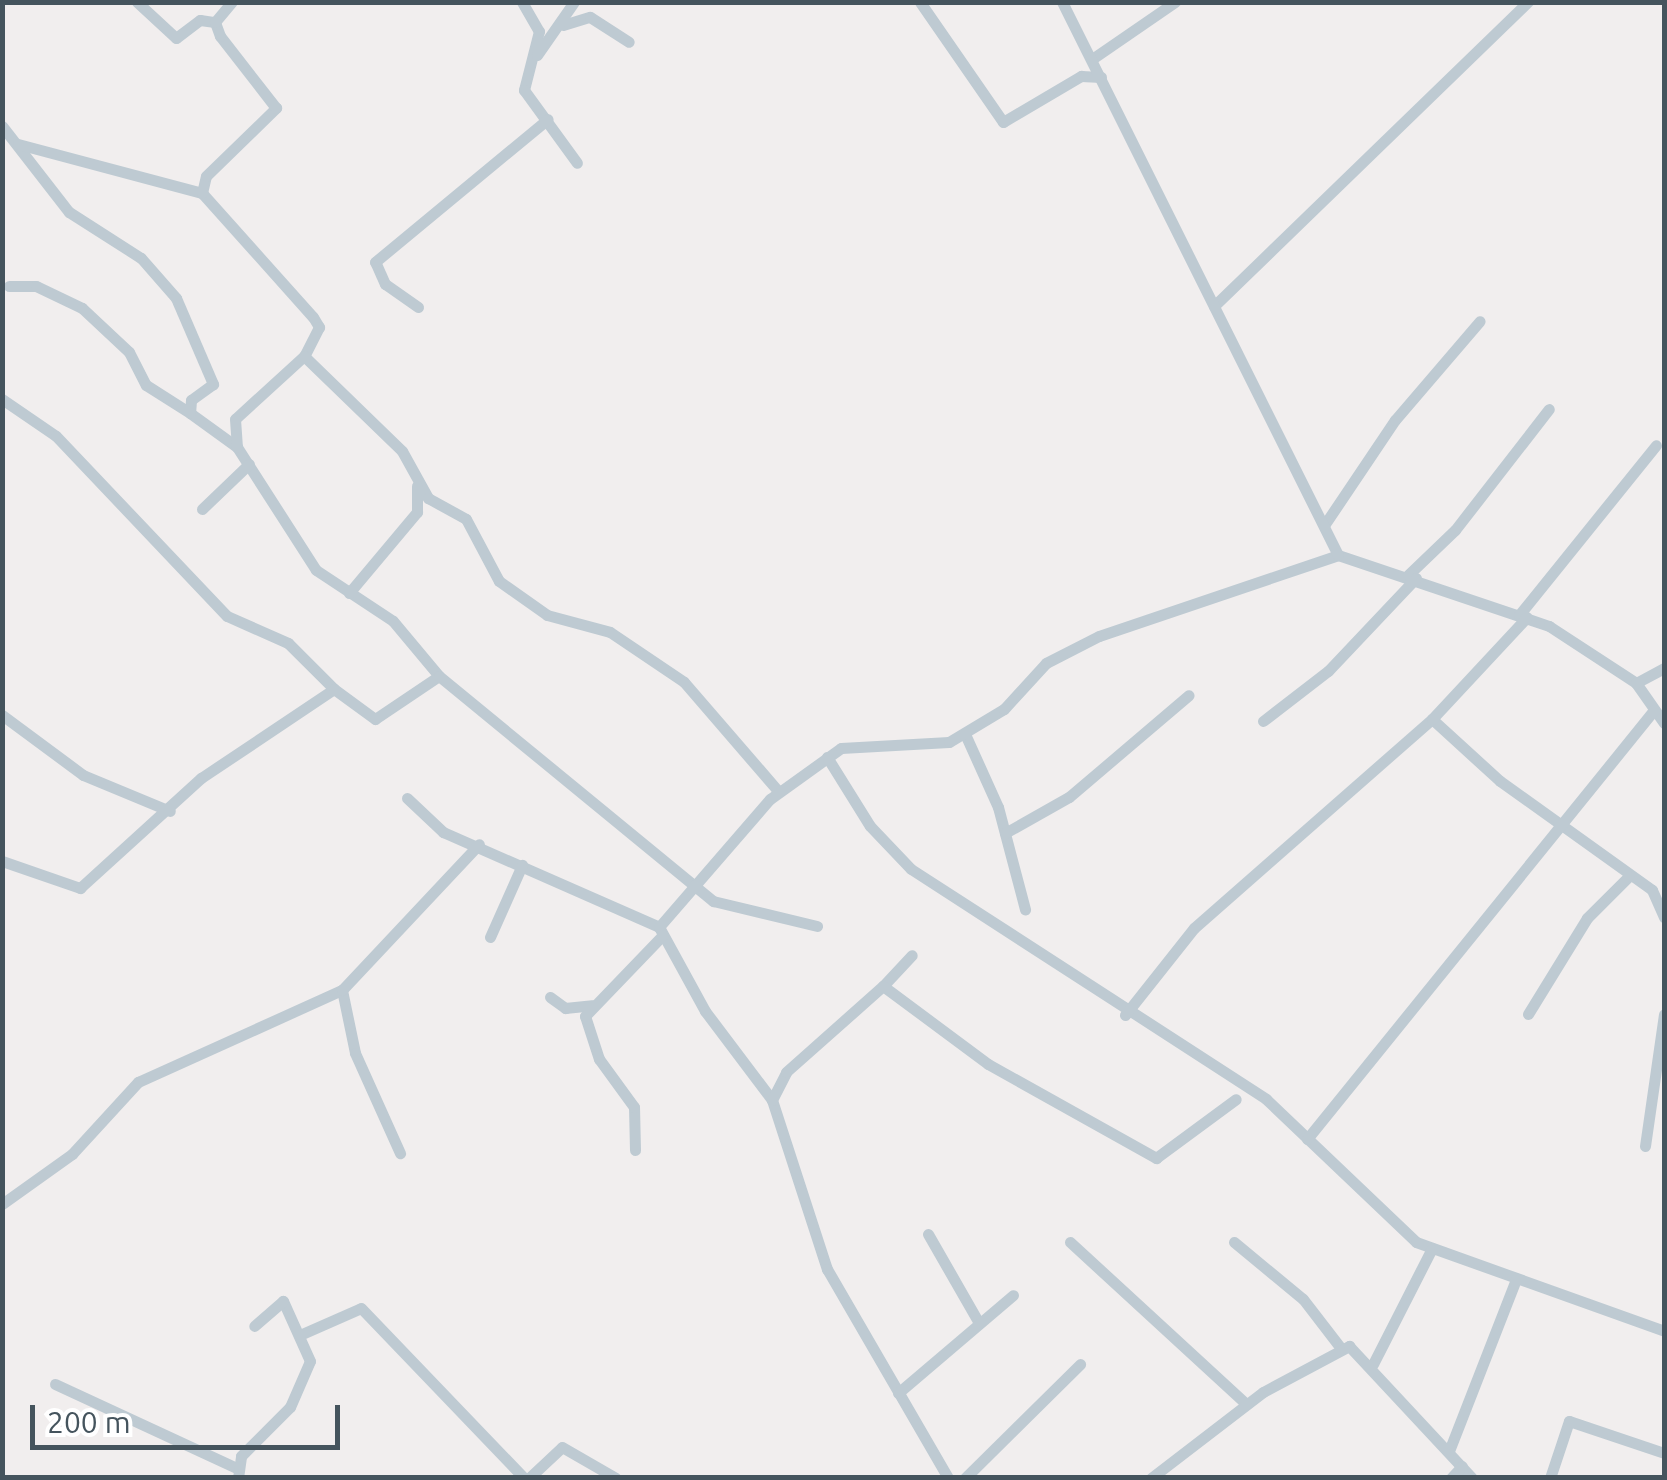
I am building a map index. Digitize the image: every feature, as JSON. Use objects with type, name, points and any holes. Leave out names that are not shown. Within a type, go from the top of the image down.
[{"type":"street","points":[[137,2],[176,38],[200,20],[216,22],[276,108],[206,176],[202,193]]},
{"type":"street","points":[[216,22],[232,2]]},
{"type":"street","points":[[522,2],[539,32],[536,58],[524,90],[577,162]]},
{"type":"street","points":[[536,58],[563,25],[574,2]]},
{"type":"street","points":[[920,2],[1003,122],[1081,76],[1101,77]]},
{"type":"street","points":[[1062,2],[1338,555]]},
{"type":"street","points":[[1092,59],[1176,2]]},
{"type":"street","points":[[1214,306],[1528,2]]},
{"type":"street","points":[[563,25],[590,17],[629,42]]},
{"type":"street","points":[[418,307],[385,284],[375,262],[548,119]]},
{"type":"street","points":[[2,126],[69,212],[141,258],[176,298],[213,384],[191,400],[190,413]]},
{"type":"street","points":[[14,141],[202,193],[319,327],[304,356],[235,419],[237,446]]},
{"type":"street","points":[[9,286],[36,286],[82,308],[128,352],[146,385],[237,446],[316,570],[392,621],[439,676],[730,910],[816,926]]},
{"type":"street","points":[[1325,524],[1395,420],[1480,321]]},
{"type":"street","points":[[304,356],[402,451],[416,482],[440,509],[466,518],[518,598],[610,632],[684,682],[778,792]]},
{"type":"street","points":[[2,399],[104,483],[226,616],[288,643],[334,689],[375,719],[439,676]]},
{"type":"street","points":[[1264,720],[1328,671],[1455,530],[1549,409]]},
{"type":"street","points":[[2,412],[21,412]]},
{"type":"street","points":[[1125,1015],[1194,928],[1432,718],[1523,616],[1656,445]]},
{"type":"street","points":[[202,508],[249,464]]},
{"type":"street","points":[[350,593],[417,512],[416,482]]},
{"type":"street","points":[[634,1150],[634,1107],[599,1059],[585,1016],[662,926],[694,881],[778,792],[827,756],[856,743],[938,746],[965,734],[1046,662],[1099,636],[1338,555],[1523,616],[1636,683],[1664,723]]},
{"type":"street","points":[[1636,683],[1664,668]]},
{"type":"street","points":[[2,860],[80,888],[201,778],[334,689]]},
{"type":"street","points":[[1005,833],[1069,798],[1189,695]]},
{"type":"street","points":[[1306,1140],[1566,824],[1654,710]]},
{"type":"street","points":[[2,715],[83,775],[170,810]]},
{"type":"street","points":[[1432,718],[1500,781],[1566,824],[1652,890],[1664,917]]},
{"type":"street","points":[[965,734],[1005,833],[1026,909]]},
{"type":"street","points":[[827,756],[870,826],[911,869],[1125,1015],[1266,1099],[1306,1140],[1431,1250],[1664,1332]]},
{"type":"street","points":[[407,798],[434,827],[662,926],[772,1100],[815,1240],[948,1478]]},
{"type":"street","points":[[2,1204],[72,1154],[138,1082],[342,990],[480,844]]},
{"type":"street","points":[[490,936],[522,865]]},
{"type":"street","points":[[1528,1014],[1587,918],[1629,876]]},
{"type":"street","points":[[772,1100],[786,1072],[912,955]]},
{"type":"street","points":[[882,986],[1002,1072],[1156,1158],[1236,1098]]},
{"type":"street","points":[[342,990],[355,1053],[400,1153]]},
{"type":"street","points":[[550,997],[565,1008],[592,1005]]},
{"type":"street","points":[[1645,1146],[1664,1014]]},
{"type":"street","points":[[928,1234],[978,1323]]},
{"type":"street","points":[[1070,1242],[1246,1404]]},
{"type":"street","points":[[1234,1242],[1303,1299],[1340,1347],[1373,1364],[1472,1478]]},
{"type":"street","points":[[1373,1364],[1431,1250]]},
{"type":"street","points":[[1449,1451],[1516,1279]]},
{"type":"street","points":[[898,1393],[1013,1295]]},
{"type":"street","points":[[55,1384],[238,1472],[308,1374],[302,1334],[283,1301],[254,1326]]},
{"type":"street","points":[[302,1334],[361,1308],[526,1478],[562,1447],[616,1478]]},
{"type":"street","points":[[1150,1478],[1246,1404],[1340,1347]]},
{"type":"street","points":[[965,1478],[1080,1364]]},
{"type":"street","points":[[1550,1478],[1569,1421],[1664,1453]]},
{"type":"street","points":[[1451,1478],[1462,1466]]}]
